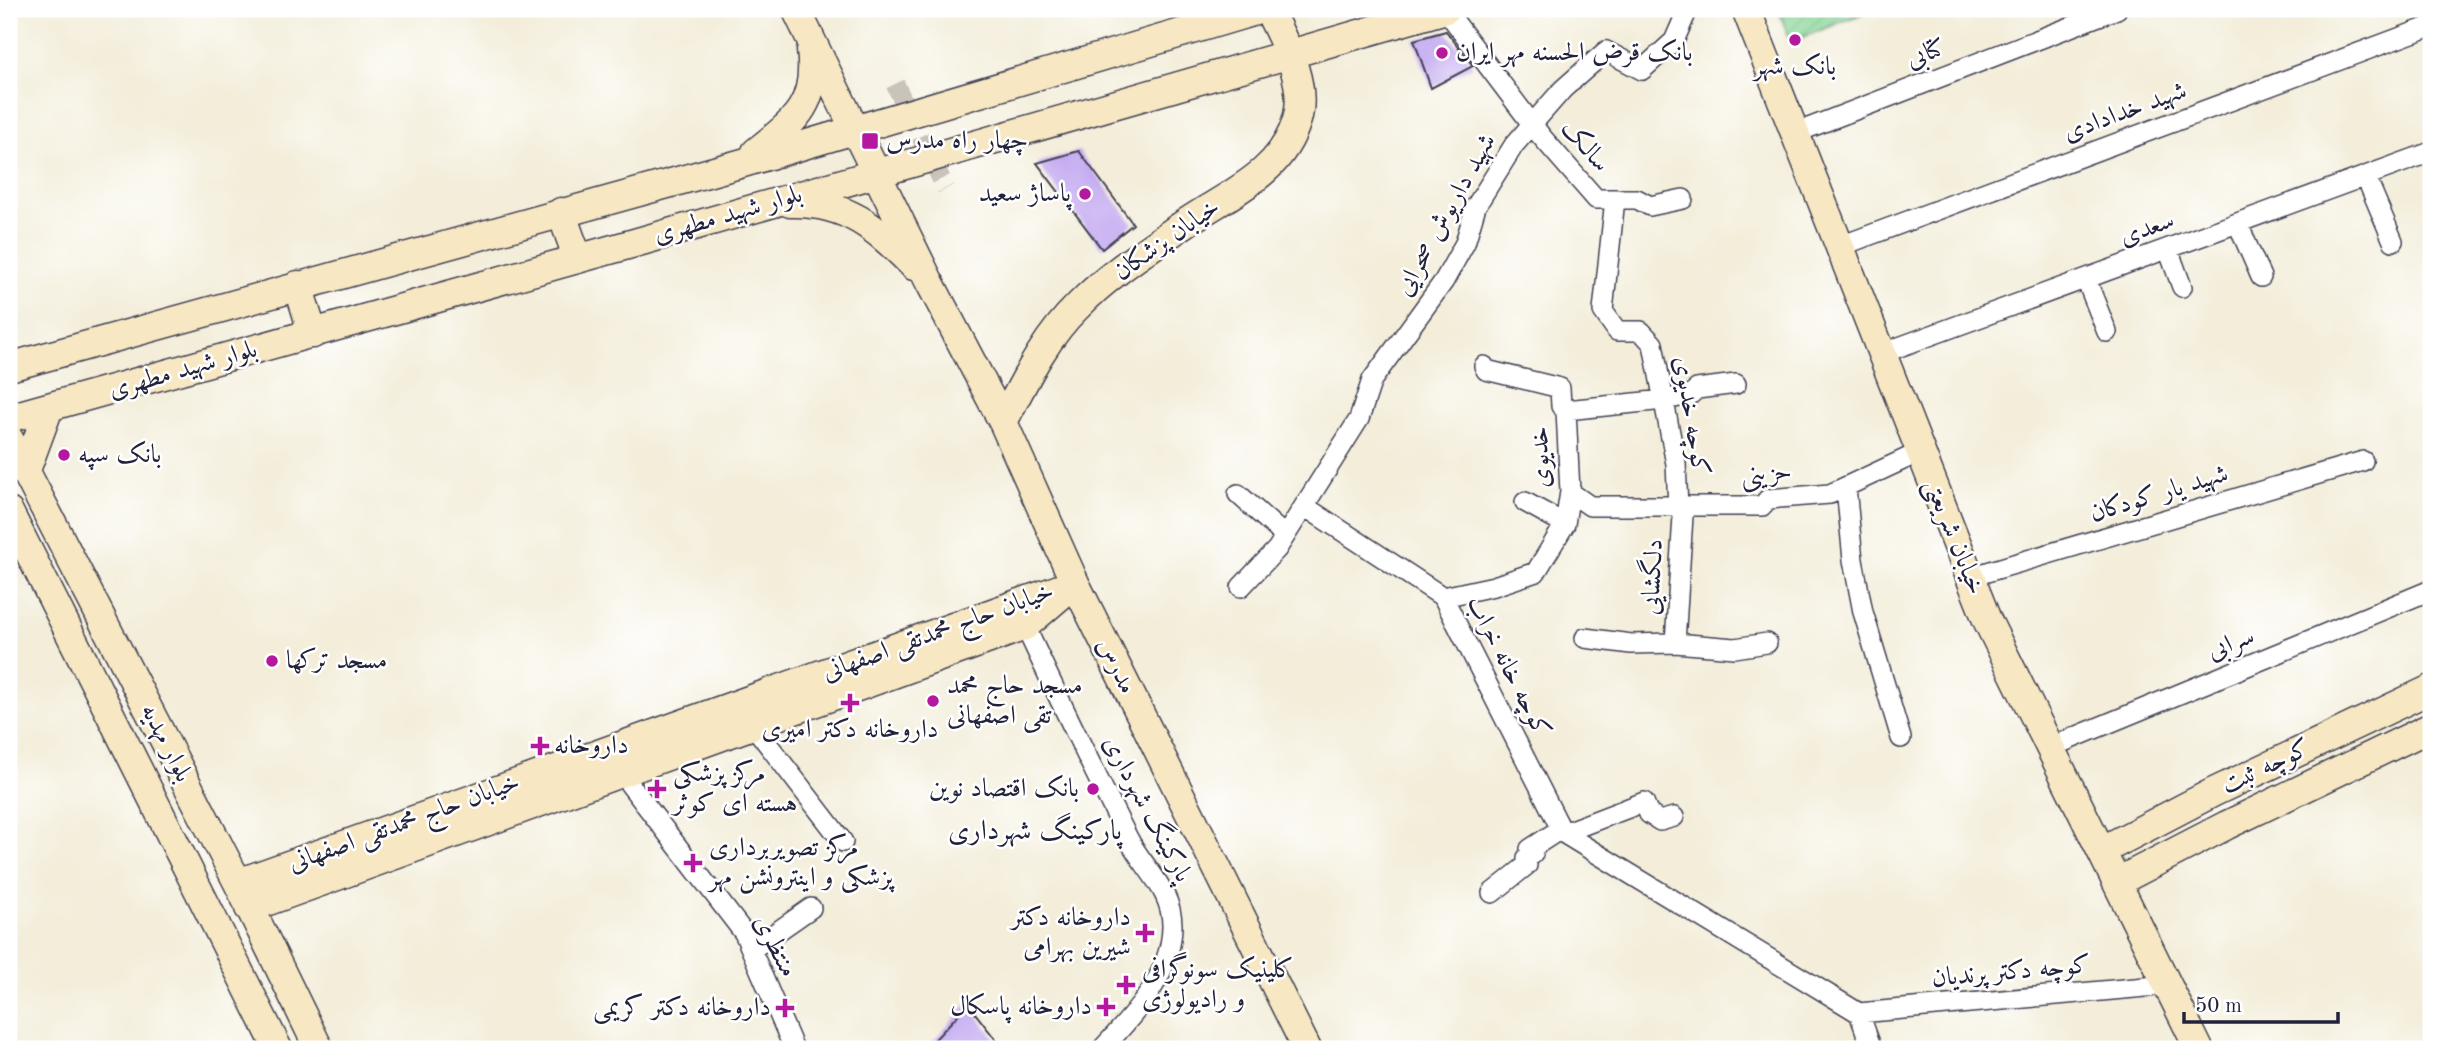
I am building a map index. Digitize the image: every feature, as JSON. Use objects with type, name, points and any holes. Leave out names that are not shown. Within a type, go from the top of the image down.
[{"type":"main road","name":"مدرس","points":[[796,9],[929,281],[1003,422],[1075,583],[1307,1049]]},
{"type":"main road","name":"خیابان پزشکان","points":[[1003,422],[1044,345],[1079,304],[1179,228],[1251,183],[1272,165],[1298,118],[1297,84],[1289,52],[1265,9]]},
{"type":"main road","name":"بلوار شهید مطهری","points":[[17,359],[743,163],[854,127],[1265,9]]},
{"type":"main road","name":"بلوار شهید مطهری","points":[[9,418],[578,259],[1289,52],[1446,9]]},
{"type":"main road","name":"خیابان شریعتی","points":[[1745,9],[1987,620],[2119,881],[2199,1049]]},
{"type":"main road","points":[[743,163],[784,130],[806,103],[814,77],[809,37]]},
{"type":"main road","points":[[770,203],[803,202],[841,210],[865,220],[929,281]]},
{"type":"main road","points":[[561,212],[578,259]]},
{"type":"main road","points":[[298,285],[313,334]]},
{"type":"main road","points":[[25,473],[49,408]]},
{"type":"main road","name":"بلوار مهدیه","points":[[9,439],[25,473],[255,891],[319,1049]]},
{"type":"main road","name":"بلوار مهدیه","points":[[9,512],[278,1049]]},
{"type":"main road","name":"خیابان حاج محمدتقی اصفهانی","points":[[255,891],[621,773],[1025,626],[1075,583]]},
{"type":"main road","name":"خیابان حاج محمدتقی اصفهانی","points":[[255,891],[1075,583]]},
{"type":"main road","name":"کوچه ثبت","points":[[2103,850],[2214,792],[2431,689]]},
{"type":"main road","name":"کوچه ثبت","points":[[2119,881],[2227,825],[2431,727]]},
{"type":"main road","points":[[2214,792],[2209,810],[2212,816],[2227,825]]},
{"type":"street","name":"سالک","points":[[1446,9],[1531,122],[1596,199],[1637,199],[1650,206],[1683,199]]},
{"type":"street","name":"شهید داریوش صحرایی","points":[[1241,587],[1285,536],[1359,419],[1372,380],[1444,281],[1465,243],[1476,206],[1531,122],[1606,51],[1642,70],[1674,41],[1688,9]]},
{"type":"street","name":"کتابی","points":[[1793,134],[2117,9]]},
{"type":"street","name":"شهید خدادادی","points":[[1838,247],[2431,26]]},
{"type":"street","name":"سعدی","points":[[1880,354],[2431,152]]},
{"type":"street","points":[[2366,177],[2393,242]]},
{"type":"street","name":"کوچه خدیوی","points":[[1615,199],[1603,311],[1617,331],[1641,331],[1653,344],[1676,464],[1678,507]]},
{"type":"street","points":[[2238,224],[2261,277]]},
{"type":"street","points":[[2168,250],[2182,287]]},
{"type":"street","points":[[2086,279],[2107,332]]},
{"type":"street","points":[[1483,366],[1486,370],[1498,374],[1560,388],[1561,406],[1566,410]]},
{"type":"street","name":"خدیوی","points":[[1443,597],[1494,586],[1536,572],[1565,524],[1570,492],[1566,410],[1664,400],[1690,395],[1697,389],[1736,384]]},
{"type":"street","name":"حزینی","points":[[1570,492],[1590,506],[1762,506],[1768,499],[1830,494],[1920,452]]},
{"type":"street","name":"شهید یار کودکان","points":[[1970,577],[2362,461]]},
{"type":"street","points":[[1846,487],[1853,560],[1863,612],[1902,738]]},
{"type":"street","points":[[1238,494],[1285,536]]},
{"type":"street","points":[[1525,502],[1565,524]]},
{"type":"street","name":"کوچه خانه خراب","points":[[1304,506],[1443,597],[1563,833]]},
{"type":"street","name":"دلگشایی","points":[[1678,507],[1683,516],[1675,643],[1735,648],[1767,643]]},
{"type":"street","name":"سرابی","points":[[2051,747],[2431,590]]},
{"type":"street","name":"پارکینگ شهرداری","points":[[1025,626],[1129,841],[1154,875],[1170,911],[1170,944],[1163,968],[1151,992],[1102,1049]]},
{"type":"street","points":[[1585,638],[1630,644],[1675,643]]},
{"type":"street","points":[[753,725],[843,842]]},
{"type":"street","name":"منتظری","points":[[621,773],[744,933],[794,1049]]},
{"type":"street","points":[[1563,833],[1644,802],[1649,814],[1660,821],[1674,817]]},
{"type":"street","points":[[1492,893],[1527,865],[1527,858],[1532,854],[1530,849],[1556,832],[1563,833],[1859,1013],[1872,1049]]},
{"type":"street","points":[[751,950],[811,908]]},
{"type":"street","name":"کوچه دکتر پرندیان","points":[[1859,1013],[2168,985]]},
{"type":"green space","points":[[1778,9],[1874,9],[1791,42]]},
{"type":"building","name":"بانک قرض الحسنه مهر ایران","points":[[1446,31],[1473,66],[1431,88],[1414,40]]},
{"type":"building","name":"پاساژ سعید","points":[[1079,151],[1133,224],[1102,249],[1037,163]]},
{"type":"building","points":[[968,1004],[1003,1049],[926,1049]]},
{"type":"tunnel","points":[[895,84],[946,189]]},
{"type":"place","name":"بانک شهر","points":[[1795,40]]},
{"type":"place","name":"بانک قرض الحسنه مهر ایران","points":[[1442,53]]},
{"type":"place","name":"چهار راه مدرس","points":[[870,141]]},
{"type":"place","name":"پاساژ سعید","points":[[1085,194]]},
{"type":"place","name":"بانک سپه","points":[[64,455]]},
{"type":"place","name":"مسجد ترکها","points":[[272,661]]},
{"type":"place","name":"مسجد حاج محمد تقی اصفهانی","points":[[933,701]]},
{"type":"place","name":"داروخانه دکتر امیری","points":[[850,703]]},
{"type":"place","name":"داروخانه","points":[[540,746]]},
{"type":"place","name":"مرکز پزشکی هسته ای کوثر","points":[[657,789]]},
{"type":"place","name":"بانک اقتصاد نوین","points":[[1093,789]]},
{"type":"place","name":"مرکز تصویربرداری پزشکی و اینترونشن مهر","points":[[693,863]]},
{"type":"place","name":"داروخانه دکتر شیرین بهرامی","points":[[1145,933]]},
{"type":"place","name":"کلینیک سونوگرافی و رادیولوژی","points":[[1126,985]]},
{"type":"place","name":"داروخانه پاسکال","points":[[1106,1007]]},
{"type":"place","name":"داروخانه دکتر کریمی","points":[[785,1008]]},
{"type":"district","name":"پارکینگ شهرداری","points":[[1035,832]]}]
